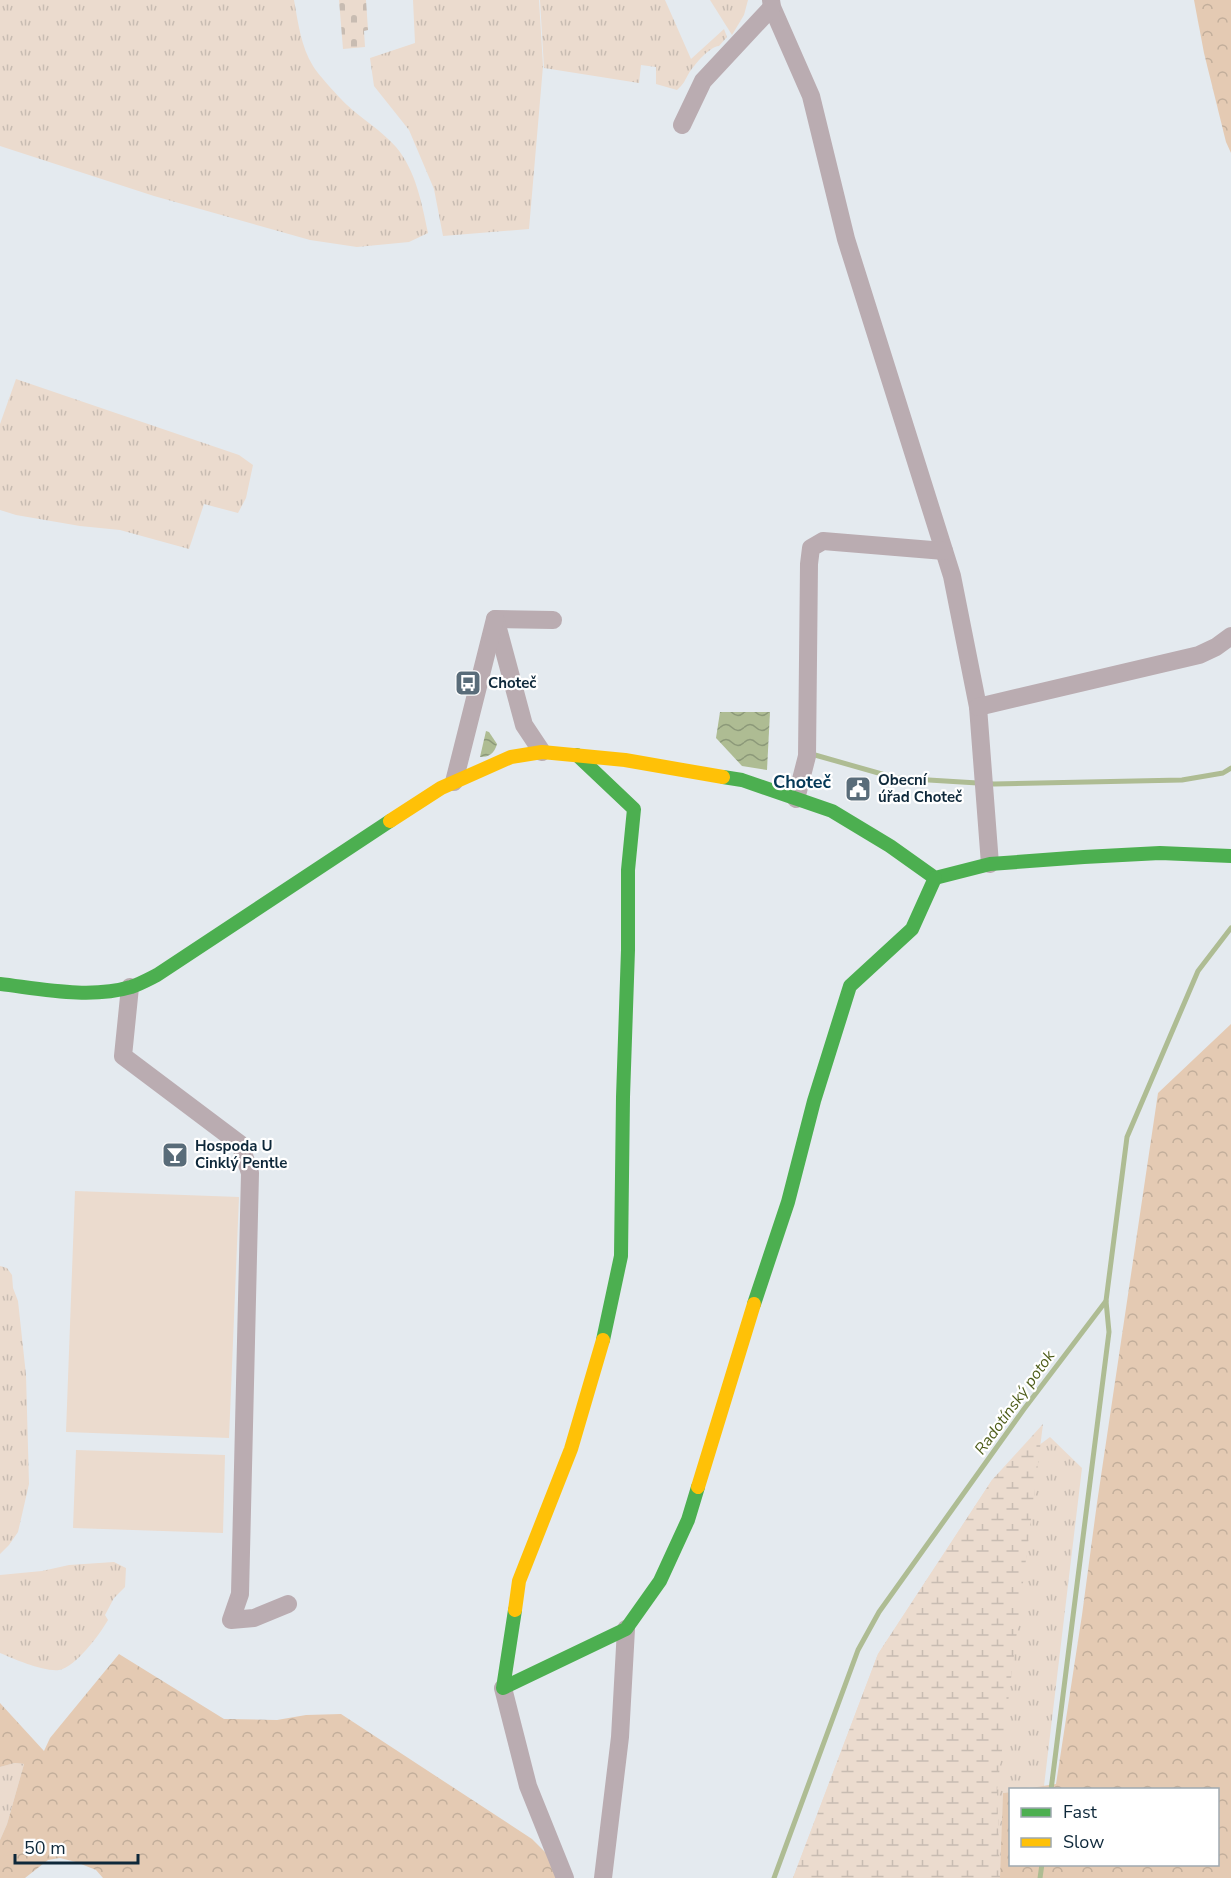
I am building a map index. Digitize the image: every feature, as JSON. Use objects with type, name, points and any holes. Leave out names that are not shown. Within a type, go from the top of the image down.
[{"type":"street","points":[[682,125],[703,81],[771,3],[811,96],[846,239],[952,576],[978,707],[990,864]]},
{"type":"street","points":[[796,799],[807,756],[811,548],[822,541],[944,551]]},
{"type":"street","points":[[495,619],[553,620]]},
{"type":"street","points":[[495,619],[524,725],[542,752]]},
{"type":"street","points":[[454,782],[495,619]]},
{"type":"street","points":[[978,707],[1199,655],[1216,647],[1231,636]]},
{"type":"street","points":[[0,984],[96,992],[130,987],[157,975],[441,788],[511,757],[542,752],[625,760],[742,780],[832,811],[890,846],[935,878],[990,864],[1160,853],[1231,856]]},
{"type":"street","points":[[565,1878],[528,1786],[503,1688],[519,1581],[571,1449],[603,1338],[621,1256],[628,870],[634,810],[577,755]]},
{"type":"street","points":[[503,1688],[626,1629],[660,1581],[688,1520],[738,1352],[788,1202],[814,1101],[850,986],[912,929],[935,878]]},
{"type":"street","points":[[130,987],[123,1056],[240,1144],[250,1173],[240,1594],[231,1620],[254,1618],[288,1604]]},
{"type":"street","points":[[603,1878],[620,1737],[626,1629]]},
{"type":"green space","points":[[0,0],[294,0],[303,43],[313,66],[347,105],[396,147],[409,166],[428,233],[409,242],[357,247],[310,240],[154,196],[0,146]]},
{"type":"green space","points":[[339,0],[366,0],[368,30],[364,31],[365,47],[343,49]]},
{"type":"green space","points":[[413,0],[539,0],[543,66],[529,229],[443,236],[434,189],[409,130],[374,86],[370,58],[415,43]]},
{"type":"green space","points":[[540,0],[665,0],[691,59],[724,29],[727,37],[719,46],[711,49],[702,57],[677,90],[656,84],[656,67],[641,65],[639,83],[544,68]]},
{"type":"green space","points":[[710,0],[748,0],[744,15],[732,35]]},
{"type":"green space","points":[[1194,0],[1231,0],[1231,153],[1226,142],[1204,53]]},
{"type":"green space","points":[[16,379],[239,455],[253,465],[246,498],[238,513],[204,504],[189,549],[120,530],[80,526],[0,510],[0,424]]},
{"type":"green space","points":[[1231,1024],[1231,1878],[1000,1878],[1003,1793],[1009,1792],[1009,1866],[1219,1866],[1219,1788],[1030,1788],[1056,1784],[1158,1093]]},
{"type":"green space","points":[[75,1191],[239,1197],[229,1438],[66,1432]]},
{"type":"green space","points":[[0,1266],[7,1268],[12,1275],[13,1288],[18,1301],[26,1375],[29,1484],[18,1532],[0,1554]]},
{"type":"green space","points":[[1043,1424],[997,1790],[1000,1878],[793,1878],[878,1654],[992,1480]]},
{"type":"green space","points":[[1050,1437],[1082,1468],[1044,1786],[1009,1788],[1009,1792],[1003,1793],[1002,1878],[793,1878],[878,1654],[992,1480]]},
{"type":"green space","points":[[76,1450],[225,1455],[223,1533],[73,1528]]},
{"type":"green space","points":[[114,1562],[126,1568],[125,1587],[114,1598],[105,1615],[108,1620],[99,1633],[72,1663],[59,1670],[45,1669],[0,1653],[0,1575],[42,1571],[69,1565]]},
{"type":"green space","points":[[119,1654],[224,1719],[277,1720],[306,1715],[341,1714],[532,1839],[549,1856],[559,1878],[103,1878],[96,1870],[60,1858],[48,1860],[25,1878],[0,1878],[0,1840],[7,1824],[24,1764],[15,1763],[0,1767],[0,1703],[44,1751],[50,1738]]},
{"type":"green space","points":[[15,1763],[24,1764],[7,1824],[0,1840],[0,1767]]},
{"type":"water","points":[[720,712],[770,712],[767,770],[742,766],[716,738]]},
{"type":"water","points":[[486,731],[497,744],[491,754],[480,757]]},
{"type":"waterway","points":[[815,755],[896,778],[994,784],[1182,780],[1223,773],[1231,768]]},
{"type":"waterway","name":"Radotínský potok","points":[[774,1878],[858,1650],[879,1612],[1024,1409],[1106,1301],[1127,1137],[1198,971],[1231,928]]},
{"type":"waterway","points":[[1051,1788],[1109,1332],[1106,1301]]},
{"type":"waterway","points":[[1040,1878],[1042,1866]]},
{"type":"traffic: fast","points":[[577,755],[634,809],[628,870],[621,1256],[603,1340]]},
{"type":"traffic: fast","points":[[723,777],[742,780],[832,811],[890,846],[935,878],[990,864],[1084,857],[1160,853],[1231,856]]},
{"type":"traffic: fast","points":[[0,984],[83,993],[115,991],[131,987],[157,975],[390,821]]},
{"type":"traffic: fast","points":[[754,1304],[788,1202],[814,1101],[850,986],[912,929],[935,878]]},
{"type":"traffic: fast","points":[[515,1610],[503,1688],[626,1629],[660,1581],[688,1520],[698,1487]]},
{"type":"traffic: slow","points":[[390,821],[441,788],[511,757],[542,752],[625,760],[723,777]]},
{"type":"traffic: slow","points":[[698,1487],[754,1304]]},
{"type":"traffic: slow","points":[[515,1610],[519,1581],[571,1449],[603,1340]]},
{"type":"place","name":"Choteč","points":[[468,683]]},
{"type":"place","name":"Obecní úřad Choteč","points":[[858,789]]},
{"type":"place","name":"Hospoda U Cinklý Pentle","points":[[175,1155]]},
{"type":"district","name":"Choteč","points":[[802,782]]}]
